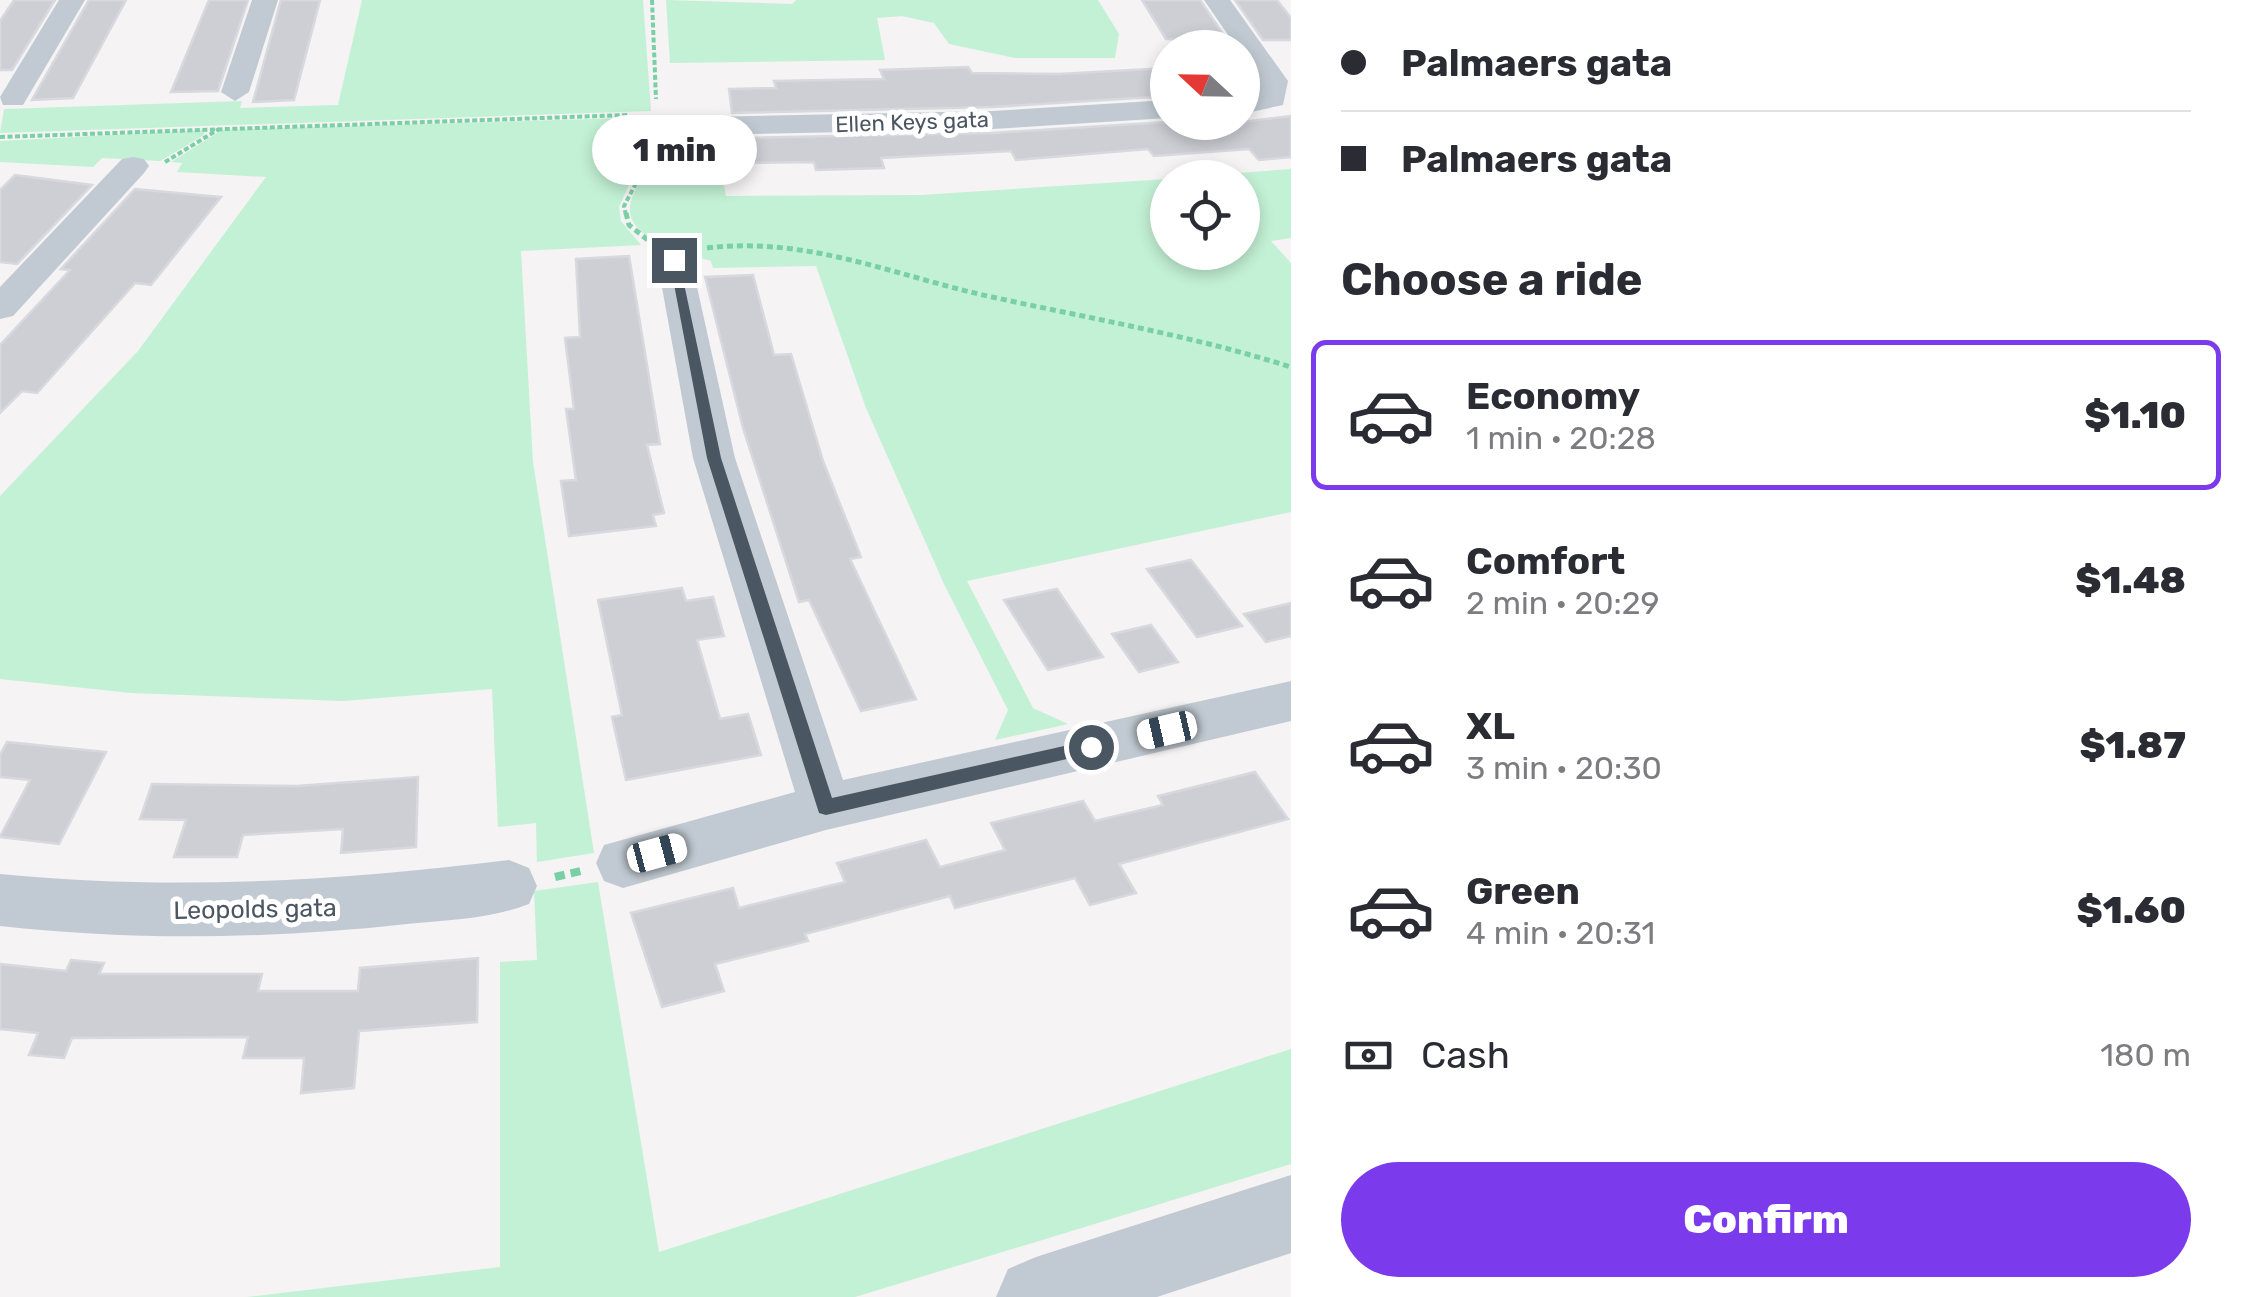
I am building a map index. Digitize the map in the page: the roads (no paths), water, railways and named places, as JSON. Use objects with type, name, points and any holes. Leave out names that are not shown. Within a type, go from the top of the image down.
[{"type":"street","points":[[13,99],[72,0]]},
{"type":"street","points":[[235,92],[265,0]]},
{"type":"street","points":[[1218,0],[1239,30]]},
{"type":"street","points":[[1260,61],[1274,81],[1273,99],[1260,102]]},
{"type":"street","name":"Ellen Keys gata","points":[[647,121],[956,121],[1150,111]]},
{"type":"street","points":[[0,308],[132,166]]},
{"type":"street","points":[[674,260],[714,458],[826,808]]},
{"type":"street","points":[[623,862],[826,808],[1288,707]]},
{"type":"street","name":"Leopolds gata","points":[[0,900],[54,907],[212,912],[361,906],[509,886]]},
{"type":"street","points":[[1036,1297],[1291,1214]]}]
